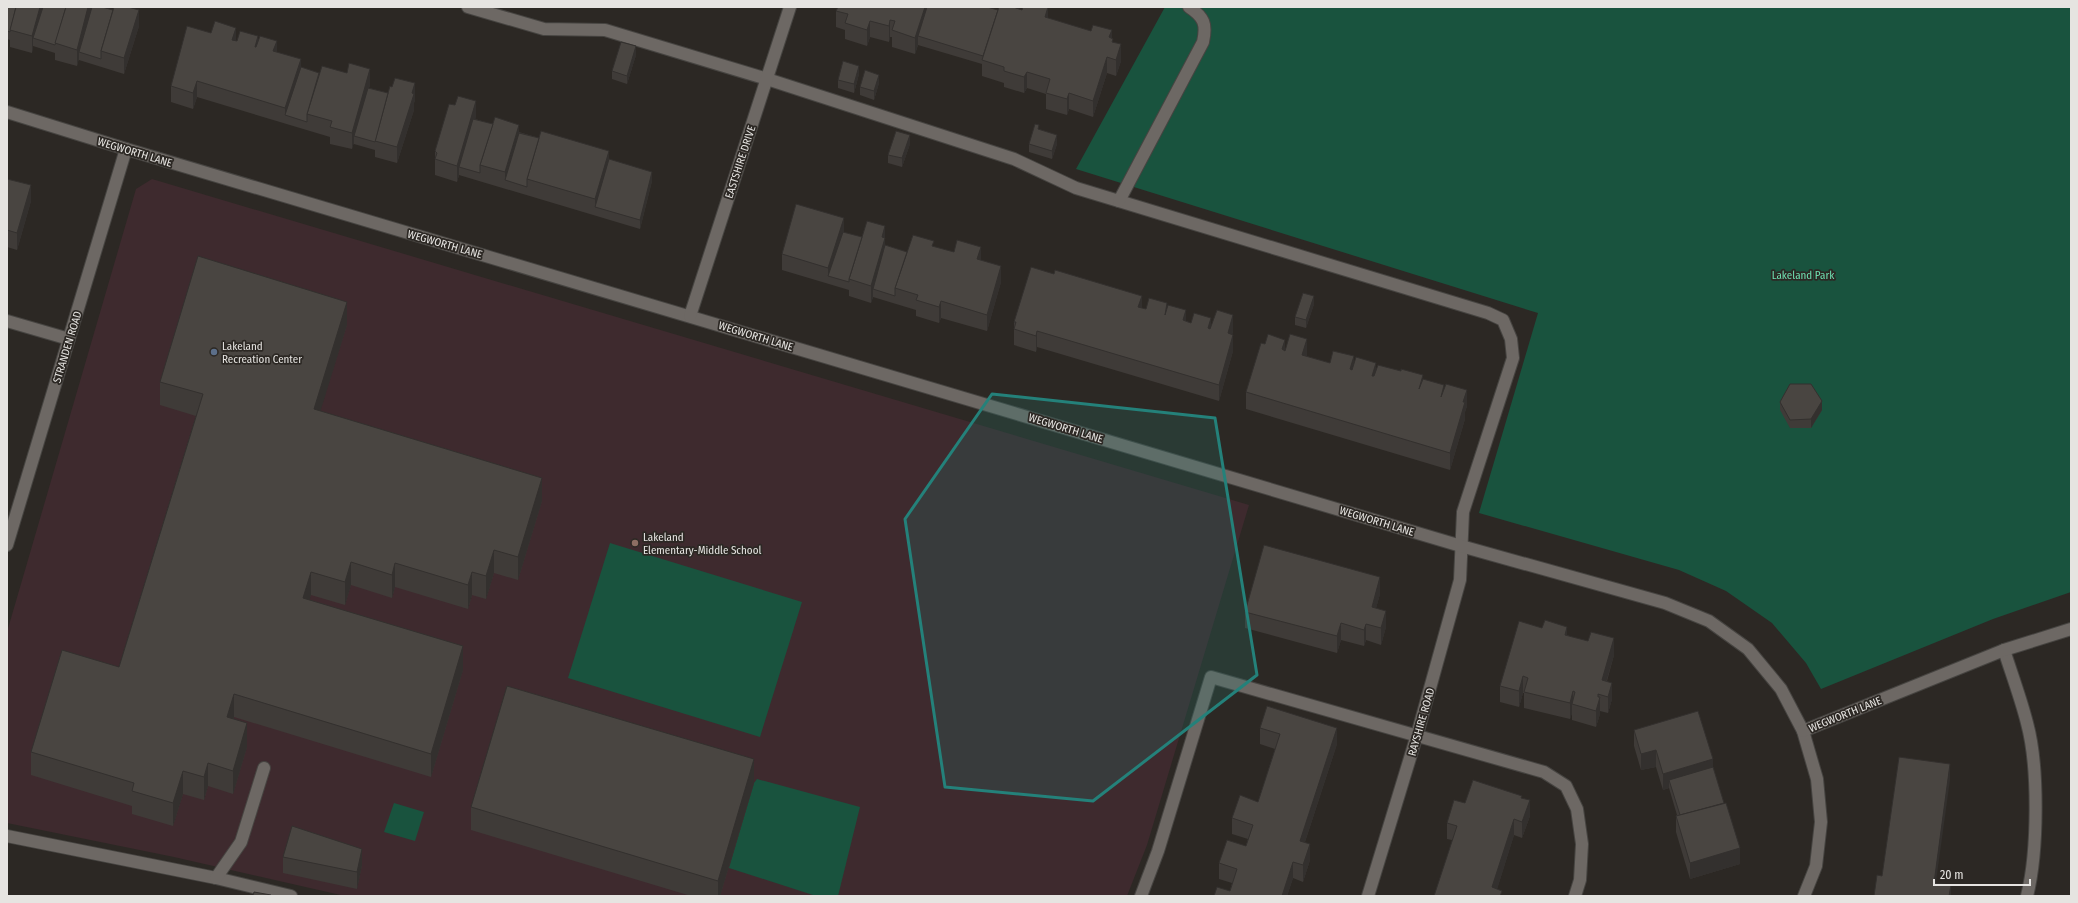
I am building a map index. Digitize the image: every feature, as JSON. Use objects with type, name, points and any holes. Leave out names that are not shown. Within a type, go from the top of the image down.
[{"type":"street","points":[[468,7],[544,29],[605,30],[767,79],[1014,159],[1076,188],[1119,201],[1203,42],[1205,24],[1200,15],[1189,7]]},
{"type":"street","name":"EASTSHIRE DRIVE","points":[[690,316],[790,7]]},
{"type":"street","name":"WEGWORTH LANE","points":[[7,112],[126,150],[690,316],[1461,546],[1665,603],[1709,621],[1748,649],[1781,690],[1803,731],[2004,650],[2071,629]]},
{"type":"street","name":"STRANDEN ROAD","points":[[7,545],[126,150]]},
{"type":"street","name":"RAYSHIRE ROAD","points":[[1119,201],[1488,313],[1503,320],[1511,339],[1513,358],[1463,512],[1460,580],[1417,735],[1368,896]]},
{"type":"street","points":[[7,321],[69,340]]},
{"type":"street","points":[[2004,650],[2028,724],[2034,778],[2032,877],[2027,896]]},
{"type":"street","points":[[1141,896],[1158,851],[1211,677],[1544,772],[1566,786],[1577,809],[1582,844],[1580,880],[1575,896]]},
{"type":"street","points":[[1803,731],[1817,779],[1821,822],[1816,866],[1804,896]]},
{"type":"street","points":[[216,878],[241,842],[264,768]]},
{"type":"street","points":[[7,836],[216,878],[291,896]]},
{"type":"highlighted area","points":[[992,394],[1215,418],[1257,675],[1093,801],[945,787],[905,519]]},
{"type":"shaded area","name":"Lakeland Elementary-Middle School","points":[[152,179],[1249,505],[1147,845],[1127,896],[345,896],[174,857],[7,823],[7,632],[136,189]]},
{"type":"green space","name":"Lakeland Park","points":[[1165,7],[2071,7],[2071,592],[1993,619],[1821,689],[1806,663],[1772,623],[1726,591],[1679,570],[1479,513],[1538,313],[1076,169]]},
{"type":"green space","points":[[610,543],[802,602],[760,737],[568,678]]},
{"type":"green space","points":[[757,779],[860,807],[838,896],[816,896],[729,868],[754,783]]},
{"type":"green space","points":[[394,803],[424,812],[415,841],[384,832]]},
{"type":"building","points":[[7,7],[16,7],[10,32],[7,31]]},
{"type":"building","points":[[16,7],[40,7],[32,36],[10,30]]},
{"type":"building","points":[[43,7],[66,7],[55,45],[33,38]]},
{"type":"building","points":[[66,7],[88,7],[77,50],[55,43]]},
{"type":"building","points":[[92,7],[102,7],[113,10],[101,51],[101,59],[79,52]]},
{"type":"building","points":[[114,7],[128,7],[139,10],[124,58],[101,51]]},
{"type":"building","points":[[838,7],[925,7],[915,38],[892,30],[895,21],[890,20],[889,26],[870,21],[867,30],[845,23],[848,14],[836,11]]},
{"type":"building","points":[[927,7],[987,7],[998,10],[983,56],[918,36]]},
{"type":"building","points":[[999,7],[1013,7],[1022,10],[1023,7],[1048,7],[1045,17],[1091,31],[1093,25],[1112,30],[1109,37],[1113,39],[1112,42],[1121,44],[1116,60],[1107,57],[1093,101],[1069,93],[1067,99],[1046,93],[1050,79],[1027,72],[1024,77],[1004,71],[1004,67],[982,60]]},
{"type":"building","points":[[215,21],[236,28],[232,40],[237,41],[240,31],[258,36],[256,47],[260,36],[277,41],[273,51],[301,59],[285,108],[197,81],[193,93],[171,86],[187,26],[211,33]]},
{"type":"building","points":[[621,42],[636,46],[627,76],[612,71]]},
{"type":"building","points":[[843,61],[859,66],[854,84],[838,80]]},
{"type":"building","points":[[349,63],[370,69],[352,133],[330,127],[332,121],[307,114],[322,66],[347,73]]},
{"type":"building","points":[[301,67],[319,73],[307,114],[307,122],[285,115]]},
{"type":"building","points":[[865,70],[879,75],[874,91],[860,87]]},
{"type":"building","points":[[395,78],[415,83],[412,93],[414,94],[397,147],[375,141],[390,86],[392,87]]},
{"type":"building","points":[[368,88],[388,93],[375,142],[354,136]]},
{"type":"building","points":[[458,96],[476,101],[457,166],[435,159],[437,153],[435,151],[449,104],[455,105]]},
{"type":"building","points":[[495,117],[519,125],[505,172],[480,165]]},
{"type":"building","points":[[473,119],[493,124],[480,165],[480,173],[459,167]]},
{"type":"building","points":[[1035,124],[1039,125],[1038,129],[1057,135],[1052,151],[1029,144]]},
{"type":"building","points":[[541,131],[609,151],[595,199],[527,179]]},
{"type":"building","points":[[896,131],[910,135],[902,158],[888,155]]},
{"type":"building","points":[[519,133],[539,138],[527,179],[527,187],[505,180]]},
{"type":"building","points":[[609,159],[652,172],[640,220],[595,207]]},
{"type":"building","points":[[7,179],[31,185],[17,233],[7,230]]},
{"type":"building","points":[[796,204],[844,218],[828,268],[782,254]]},
{"type":"building","points":[[867,221],[885,226],[882,237],[885,238],[871,286],[849,279]]},
{"type":"building","points":[[843,232],[862,237],[849,282],[828,276]]},
{"type":"building","points":[[913,235],[934,241],[932,246],[954,252],[957,240],[981,247],[977,259],[1001,266],[987,315],[941,301],[939,307],[916,300],[918,295],[895,288]]},
{"type":"building","points":[[885,245],[907,252],[895,288],[895,296],[873,289]]},
{"type":"building","points":[[198,256],[347,302],[314,409],[542,478],[518,557],[494,550],[486,576],[472,572],[468,585],[395,563],[392,575],[351,562],[345,582],[311,572],[303,598],[463,646],[431,754],[234,694],[227,717],[247,723],[233,771],[208,763],[204,777],[183,771],[173,803],[132,791],[134,783],[31,752],[62,650],[119,667],[203,394],[160,382]]},
{"type":"building","points":[[1031,267],[1054,274],[1055,270],[1142,296],[1138,307],[1146,309],[1149,298],[1167,303],[1165,315],[1168,305],[1186,310],[1183,320],[1191,323],[1194,313],[1211,318],[1208,328],[1210,329],[1217,310],[1233,315],[1228,333],[1233,335],[1219,385],[1037,331],[1036,336],[1014,329],[1016,322],[1014,322]]},
{"type":"building","points":[[1303,293],[1314,296],[1306,320],[1295,317]]},
{"type":"building","points":[[1268,334],[1285,340],[1282,349],[1285,351],[1290,334],[1307,339],[1302,355],[1330,363],[1333,351],[1354,356],[1350,369],[1352,370],[1356,357],[1376,363],[1372,376],[1374,376],[1378,365],[1423,375],[1419,389],[1423,379],[1444,385],[1441,397],[1446,384],[1467,390],[1450,453],[1246,392],[1261,343],[1265,344]]},
{"type":"building","points":[[1790,384],[1811,384],[1822,401],[1811,419],[1790,420],[1780,402]]},
{"type":"building","points":[[1264,545],[1380,577],[1372,607],[1386,611],[1381,628],[1366,624],[1364,630],[1341,623],[1337,636],[1245,612]]},
{"type":"building","points":[[1545,620],[1567,627],[1565,635],[1588,641],[1591,632],[1614,638],[1602,680],[1612,683],[1608,697],[1598,694],[1598,697],[1600,697],[1596,711],[1572,704],[1575,692],[1573,691],[1570,703],[1524,692],[1528,678],[1523,676],[1519,691],[1500,686],[1519,621],[1542,628]]},
{"type":"building","points":[[507,686],[754,759],[718,881],[471,807]]},
{"type":"building","points":[[1267,706],[1337,728],[1300,841],[1310,844],[1303,865],[1293,862],[1282,896],[1214,896],[1217,887],[1230,891],[1237,869],[1219,863],[1227,840],[1246,846],[1253,825],[1232,818],[1240,795],[1258,802],[1280,734],[1260,728]]},
{"type":"building","points":[[1698,711],[1713,759],[1663,774],[1656,750],[1641,754],[1634,730]]},
{"type":"building","points":[[1899,757],[1950,764],[1934,883],[1951,885],[1949,896],[1874,896],[1877,875],[1882,876]]},
{"type":"building","points":[[1713,767],[1724,803],[1680,815],[1669,780]]},
{"type":"building","points":[[1473,780],[1530,800],[1522,822],[1514,819],[1492,887],[1502,891],[1500,896],[1434,896],[1457,826],[1447,823],[1454,800],[1465,803]]},
{"type":"building","points":[[1726,803],[1740,848],[1690,863],[1676,816]]},
{"type":"building","points":[[292,826],[362,849],[357,872],[283,857]]},
{"type":"building","points":[[254,892],[271,895],[271,896],[253,896]]},
{"type":"place","name":"Lakeland Recreation Center","points":[[214,352]]},
{"type":"place","name":"Lakeland Elementary-Middle School","points":[[635,543]]}]
